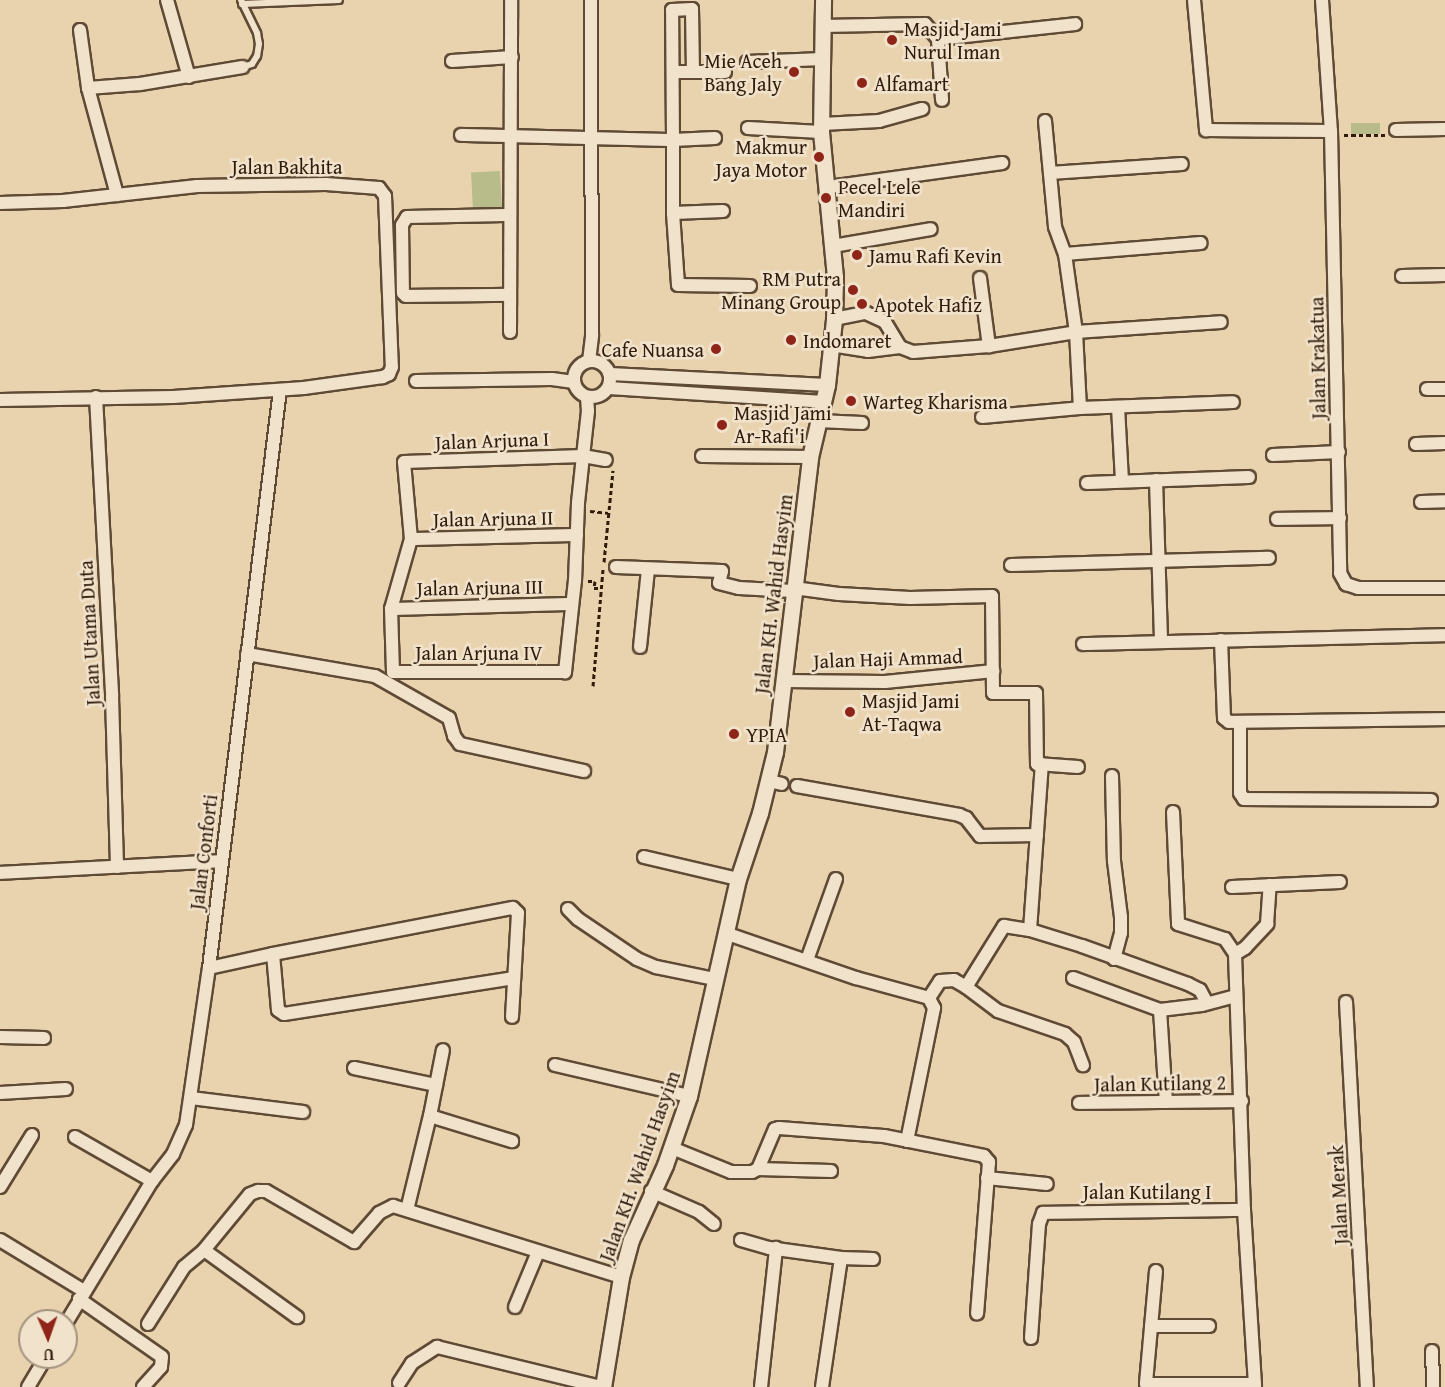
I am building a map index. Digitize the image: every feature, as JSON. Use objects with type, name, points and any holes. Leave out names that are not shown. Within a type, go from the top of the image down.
[{"type":"street","points":[[167,0],[189,77]]},
{"type":"street","points":[[510,332],[511,0]]},
{"type":"street","points":[[591,0],[593,361]]},
{"type":"street","name":"Jalan KH. Wahid Hasyim","points":[[602,1387],[621,1277],[634,1232],[672,1148],[689,1096],[738,879],[776,783],[784,681],[810,457],[827,385],[834,319],[829,187],[821,128],[823,0]]},
{"type":"street","points":[[1194,0],[1206,130],[1331,131]]},
{"type":"street","name":"Jalan Krakatua","points":[[1322,0],[1331,131],[1340,573],[1346,584],[1358,588],[1445,588]]},
{"type":"street","points":[[693,71],[692,9],[672,10],[674,213],[678,285],[750,286]]},
{"type":"street","points":[[823,26],[925,24],[939,39],[942,100]]},
{"type":"street","points":[[939,39],[1075,24]]},
{"type":"street","points":[[80,30],[88,88],[117,195]]},
{"type":"street","points":[[452,61],[512,57]]},
{"type":"street","points":[[747,62],[823,59]]},
{"type":"street","points":[[88,88],[140,84],[243,67]]},
{"type":"street","points":[[674,72],[725,72]]},
{"type":"street","points":[[748,128],[821,128],[879,121],[922,109]]},
{"type":"street","points":[[1045,121],[1055,227],[1065,254],[1076,332],[1080,408]]},
{"type":"street","points":[[1396,130],[1445,129]]},
{"type":"street","points":[[461,135],[673,140],[715,138]]},
{"type":"street","points":[[829,187],[1002,163]]},
{"type":"street","points":[[1050,173],[1182,164]]},
{"type":"street","name":"Jalan Bakhita","points":[[0,203],[117,195],[197,186],[326,184],[379,188],[385,196],[392,367],[389,374],[383,377],[280,390]]},
{"type":"street","points":[[674,213],[723,211]]},
{"type":"street","points":[[509,215],[407,217],[402,225],[403,293],[406,296],[509,295]]},
{"type":"street","points":[[833,246],[931,229]]},
{"type":"street","points":[[1065,254],[1201,243]]},
{"type":"street","points":[[1402,276],[1445,275]]},
{"type":"street","points":[[980,278],[989,346]]},
{"type":"street","points":[[834,319],[867,313],[885,322],[900,347]]},
{"type":"street","points":[[831,345],[868,351],[900,347],[913,352],[989,346],[1076,332],[1221,322]]},
{"type":"street","points":[[593,361],[607,367],[610,374],[609,388],[604,393],[591,397],[578,391],[575,378],[580,365],[593,361]]},
{"type":"street","points":[[610,374],[705,376],[827,385]]},
{"type":"street","points":[[705,376],[705,393]]},
{"type":"street","points":[[416,381],[575,378]]},
{"type":"street","points":[[609,388],[824,402]]},
{"type":"street","points":[[1427,389],[1445,389]]},
{"type":"street","points":[[0,400],[173,397],[280,390]]},
{"type":"street","name":"Jalan Conforti","points":[[74,1309],[152,1181],[181,1140],[191,1098],[280,390]]},
{"type":"street","name":"Jalan Utama Duta","points":[[96,397],[112,697],[117,867]]},
{"type":"street","points":[[570,604],[577,535],[584,503],[582,456],[591,397]]},
{"type":"street","points":[[982,417],[1080,408],[1233,402]]},
{"type":"street","points":[[1118,406],[1122,480]]},
{"type":"street","points":[[819,421],[862,423]]},
{"type":"street","points":[[1416,444],[1445,443]]},
{"type":"street","points":[[1273,455],[1339,452]]},
{"type":"street","name":"Jalan Arjuna I","points":[[411,539],[404,462],[582,456],[606,460]]},
{"type":"street","points":[[702,456],[810,457]]},
{"type":"street","points":[[1087,483],[1249,477]]},
{"type":"street","points":[[1156,480],[1161,641]]},
{"type":"street","points":[[1421,502],[1445,501]]},
{"type":"street","points":[[1277,519],[1340,518]]},
{"type":"street","name":"Jalan Arjuna II","points":[[411,539],[577,535]]},
{"type":"street","points":[[392,609],[411,539]]},
{"type":"street","points":[[1011,565],[1269,558]]},
{"type":"street","points":[[616,567],[722,571],[719,583],[739,588],[794,589],[910,598],[992,596],[993,693],[1036,693],[1037,764],[1078,767]]},
{"type":"street","points":[[640,647],[648,569]]},
{"type":"street","name":"Jalan Arjuna III","points":[[392,609],[570,604]]},
{"type":"street","name":"Jalan Arjuna IV","points":[[392,609],[393,672],[565,672],[570,604]]},
{"type":"street","points":[[1083,644],[1445,635]]},
{"type":"street","points":[[1221,640],[1224,718],[1229,722],[1445,719]]},
{"type":"street","points":[[247,654],[375,676],[448,718],[454,736],[460,744],[584,771]]},
{"type":"street","name":"Jalan Haji Ammad","points":[[784,681],[885,682],[993,671]]},
{"type":"street","points":[[1240,722],[1240,793],[1244,799],[1431,800]]},
{"type":"street","points":[[1030,930],[1042,764]]},
{"type":"street","points":[[1112,776],[1114,861],[1121,917],[1121,933],[1114,959]]},
{"type":"street","points":[[797,786],[959,815],[966,818],[980,836],[1037,835]]},
{"type":"street","points":[[1156,1271],[1146,1384],[1255,1385],[1244,1210],[1242,1101],[1235,996],[1235,954],[1225,939],[1178,924],[1173,812]]},
{"type":"street","points":[[644,857],[738,879]]},
{"type":"street","points":[[0,873],[222,861]]},
{"type":"street","points":[[807,960],[836,879]]},
{"type":"street","points":[[1232,887],[1340,882]]},
{"type":"street","points":[[1235,954],[1245,948],[1267,924],[1270,885]]},
{"type":"street","points":[[209,968],[513,908],[518,913],[512,1017]]},
{"type":"street","points":[[568,909],[578,919],[637,959],[656,967],[714,979]]},
{"type":"street","points":[[966,987],[1004,926],[1030,930],[1188,984],[1200,990],[1207,1004]]},
{"type":"street","points":[[725,933],[856,978],[929,998],[934,1008],[907,1141]]},
{"type":"street","points":[[273,954],[278,1010],[284,1014],[514,978]]},
{"type":"street","points":[[1073,978],[1161,1010],[1207,1004],[1235,996]]},
{"type":"street","points":[[929,998],[940,981],[954,980],[998,1011],[1065,1034],[1074,1042],[1083,1065]]},
{"type":"street","name":"Jalan Merak","points":[[1346,1002],[1367,1387]]},
{"type":"street","points":[[1161,1010],[1166,1102]]},
{"type":"street","points":[[0,1037],[44,1038]]},
{"type":"street","points":[[407,1210],[430,1116],[443,1050]]},
{"type":"street","points":[[555,1065],[689,1096]]},
{"type":"street","points":[[354,1068],[436,1085]]},
{"type":"street","points":[[0,1093],[66,1089]]},
{"type":"street","points":[[191,1098],[303,1112]]},
{"type":"street","name":"Jalan Kutilang 2","points":[[1079,1103],[1242,1101]]},
{"type":"street","points":[[430,1116],[512,1141]]},
{"type":"street","points":[[758,1169],[775,1129],[779,1128],[884,1136],[984,1156],[989,1162],[977,1314]]},
{"type":"street","points":[[0,1187],[32,1135]]},
{"type":"street","points":[[75,1137],[152,1181]]},
{"type":"street","points":[[672,1148],[720,1169],[752,1172],[758,1169],[831,1171]]},
{"type":"street","points":[[987,1178],[1047,1184]]},
{"type":"street","points":[[148,1324],[184,1267],[204,1250],[250,1194],[258,1191],[266,1191],[354,1242],[386,1208],[393,1206],[621,1277]]},
{"type":"street","points":[[651,1191],[699,1212],[714,1224]]},
{"type":"street","name":"Jalan Kutilang I","points":[[1030,1338],[1041,1215],[1049,1211],[1244,1210]]},
{"type":"street","points":[[0,1240],[82,1295],[162,1357],[161,1367],[143,1387]]},
{"type":"street","points":[[741,1240],[841,1258],[873,1258]]},
{"type":"street","points":[[761,1387],[776,1248]]},
{"type":"street","points":[[204,1250],[297,1317]]},
{"type":"street","points":[[515,1307],[538,1252]]},
{"type":"street","points":[[822,1387],[841,1258]]},
{"type":"street","points":[[1151,1326],[1209,1326]]},
{"type":"street","points":[[399,1383],[412,1364],[437,1347],[602,1387]]},
{"type":"street","points":[[1432,1351],[1433,1387]]},
{"type":"street","points":[[31,1386],[40,1369]]},
{"type":"lane","points":[[243,67],[252,64],[257,56],[259,44],[257,33],[242,2],[339,0]]},
{"type":"path","points":[[1331,131],[1342,135],[1393,135],[1396,130]]},
{"type":"path","points":[[584,503],[590,511],[608,513]]},
{"type":"path","points":[[595,581],[594,588],[601,588]]},
{"type":"green space","points":[[1351,123],[1380,123],[1380,134],[1351,134]]},
{"type":"green space","points":[[500,171],[502,211],[473,212],[471,173]]},
{"type":"place","name":"Masjid Jami Nurul Iman","points":[[892,40]]},
{"type":"place","name":"Mie Aceh Bang Jaly","points":[[794,72]]},
{"type":"place","name":"Alfamart","points":[[862,83]]},
{"type":"place","name":"Makmur Jaya Motor","points":[[819,157]]},
{"type":"place","name":"Pecel Lele Mandiri","points":[[826,198]]},
{"type":"place","name":"Jamu Rafi Kevin","points":[[857,255]]},
{"type":"place","name":"RM Putra Minang Group","points":[[853,290]]},
{"type":"place","name":"Apotek Hafiz","points":[[862,304]]},
{"type":"place","name":"Indomaret","points":[[791,340]]},
{"type":"place","name":"Cafe Nuansa","points":[[716,349]]},
{"type":"place","name":"Warteg Kharisma","points":[[851,401]]},
{"type":"place","name":"Masjid Jami Ar-Rafi'i","points":[[722,425]]},
{"type":"place","name":"Masjid Jami At-Taqwa","points":[[850,712]]},
{"type":"place","name":"YPIA","points":[[734,734]]}]
